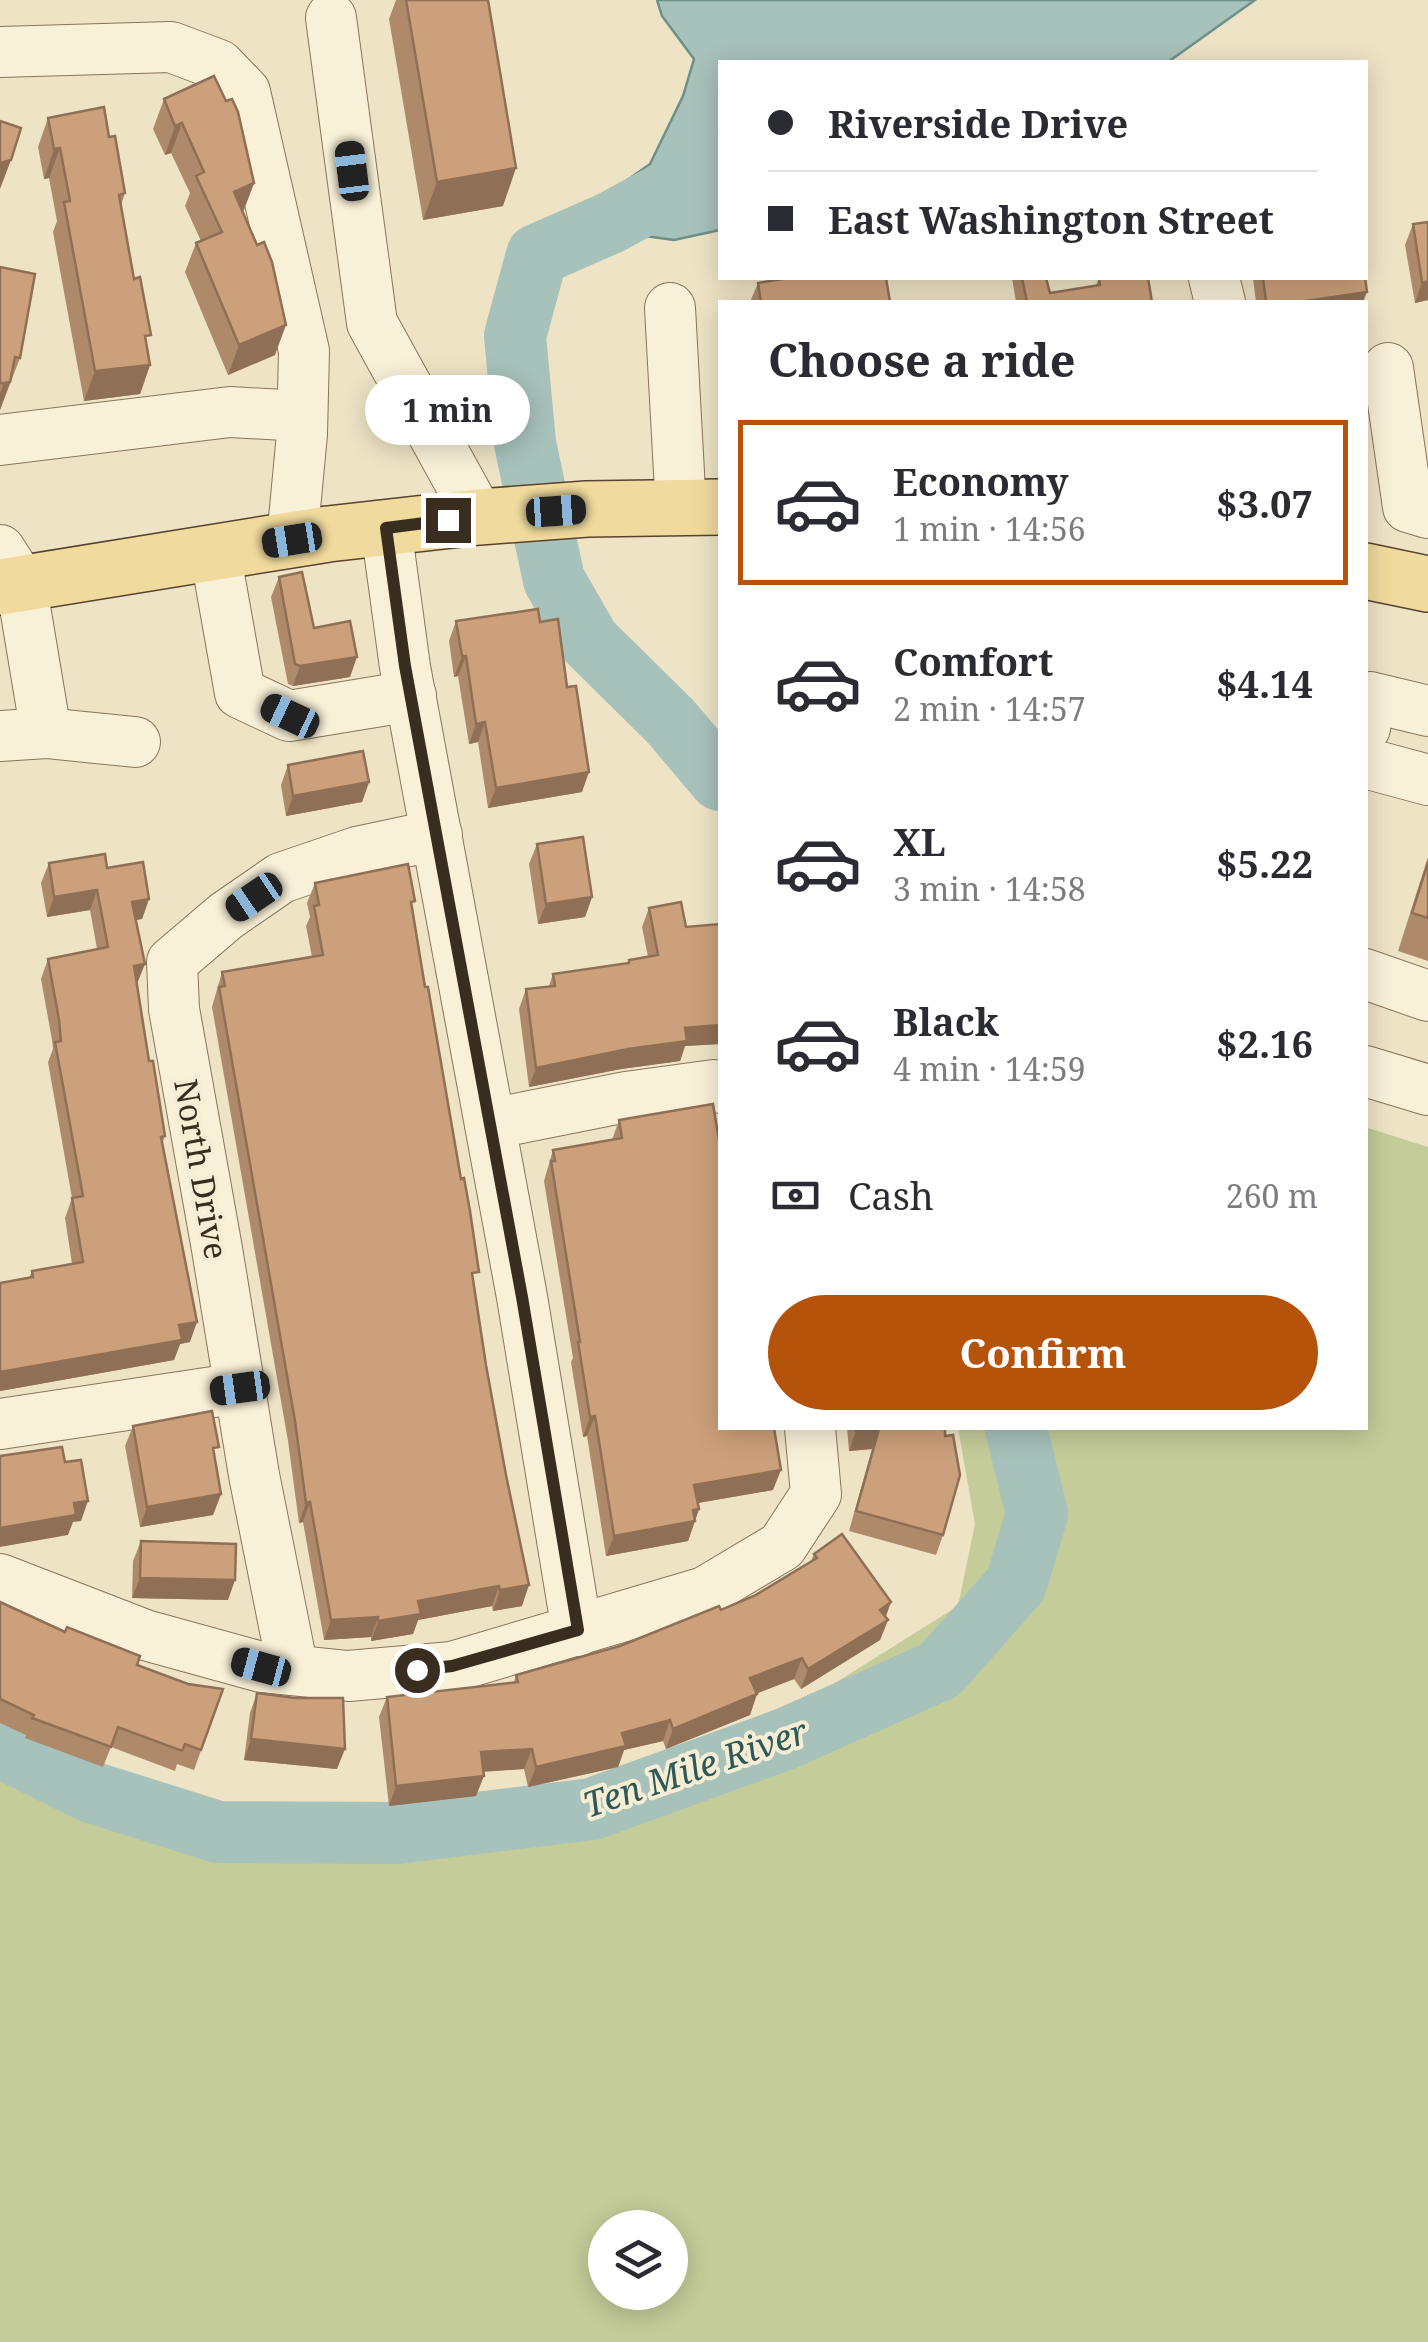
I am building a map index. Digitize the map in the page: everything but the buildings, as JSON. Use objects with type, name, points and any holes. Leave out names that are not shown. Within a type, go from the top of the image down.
[{"type":"main road","points":[[7,573],[215,552],[487,516],[586,509],[700,508]]},
{"type":"main road","points":[[1370,572],[1428,584]]},
{"type":"main road","points":[[1370,572],[1428,592]]},
{"type":"street","points":[[331,18],[372,323],[487,516]]},
{"type":"street","points":[[0,52],[171,47],[220,64],[245,92],[304,351],[292,540]]},
{"type":"street","points":[[670,308],[700,508]]},
{"type":"street","points":[[1394,368],[1400,505]]},
{"type":"street","points":[[0,440],[230,412],[302,416]]},
{"type":"street","points":[[386,528],[411,696],[522,1297],[578,1630]]},
{"type":"street","points":[[215,552],[240,693],[290,716],[411,696]]},
{"type":"street","points":[[7,573],[23,734],[134,742]]},
{"type":"street","points":[[1368,709],[1370,696],[1428,711]]},
{"type":"street","points":[[1368,764],[1428,780]]},
{"type":"street","name":"North Drive","points":[[293,1670],[254,1475],[174,1009],[172,962],[226,916],[281,878],[357,852],[437,835]]},
{"type":"street","points":[[1368,975],[1428,996]]},
{"type":"street","points":[[1368,1071],[1428,1090]]},
{"type":"street","points":[[490,1124],[626,1097],[718,1087]]},
{"type":"street","points":[[0,1424],[240,1388]]},
{"type":"street","points":[[0,1579],[144,1635],[261,1667],[348,1676],[452,1666],[705,1592],[782,1546],[816,1494],[810,1430]]},
{"type":"green space","points":[[1368,1128],[1428,1147],[1428,2342],[0,2342],[0,1727],[192,1808],[538,1802],[776,1720],[958,1606],[975,1524],[958,1430],[1368,1430]]},
{"type":"water","points":[[657,0],[1255,0],[1171,60],[718,60],[718,230],[674,240],[623,233],[610,223],[599,200],[650,164],[683,96],[694,59],[662,16]]},
{"type":"waterway","name":"Ten Mile River","points":[[718,164],[610,223],[537,255],[515,336],[525,443],[554,580],[589,641],[671,722],[718,778]]},
{"type":"waterway","name":"Ten Mile River","points":[[0,1747],[91,1792],[218,1832],[397,1833],[592,1809],[785,1739],[940,1670],[1016,1584],[1037,1514],[1016,1430]]},
{"type":"route","points":[[417,1670],[452,1666],[578,1630],[522,1297],[405,666],[386,528],[448,520]]}]
